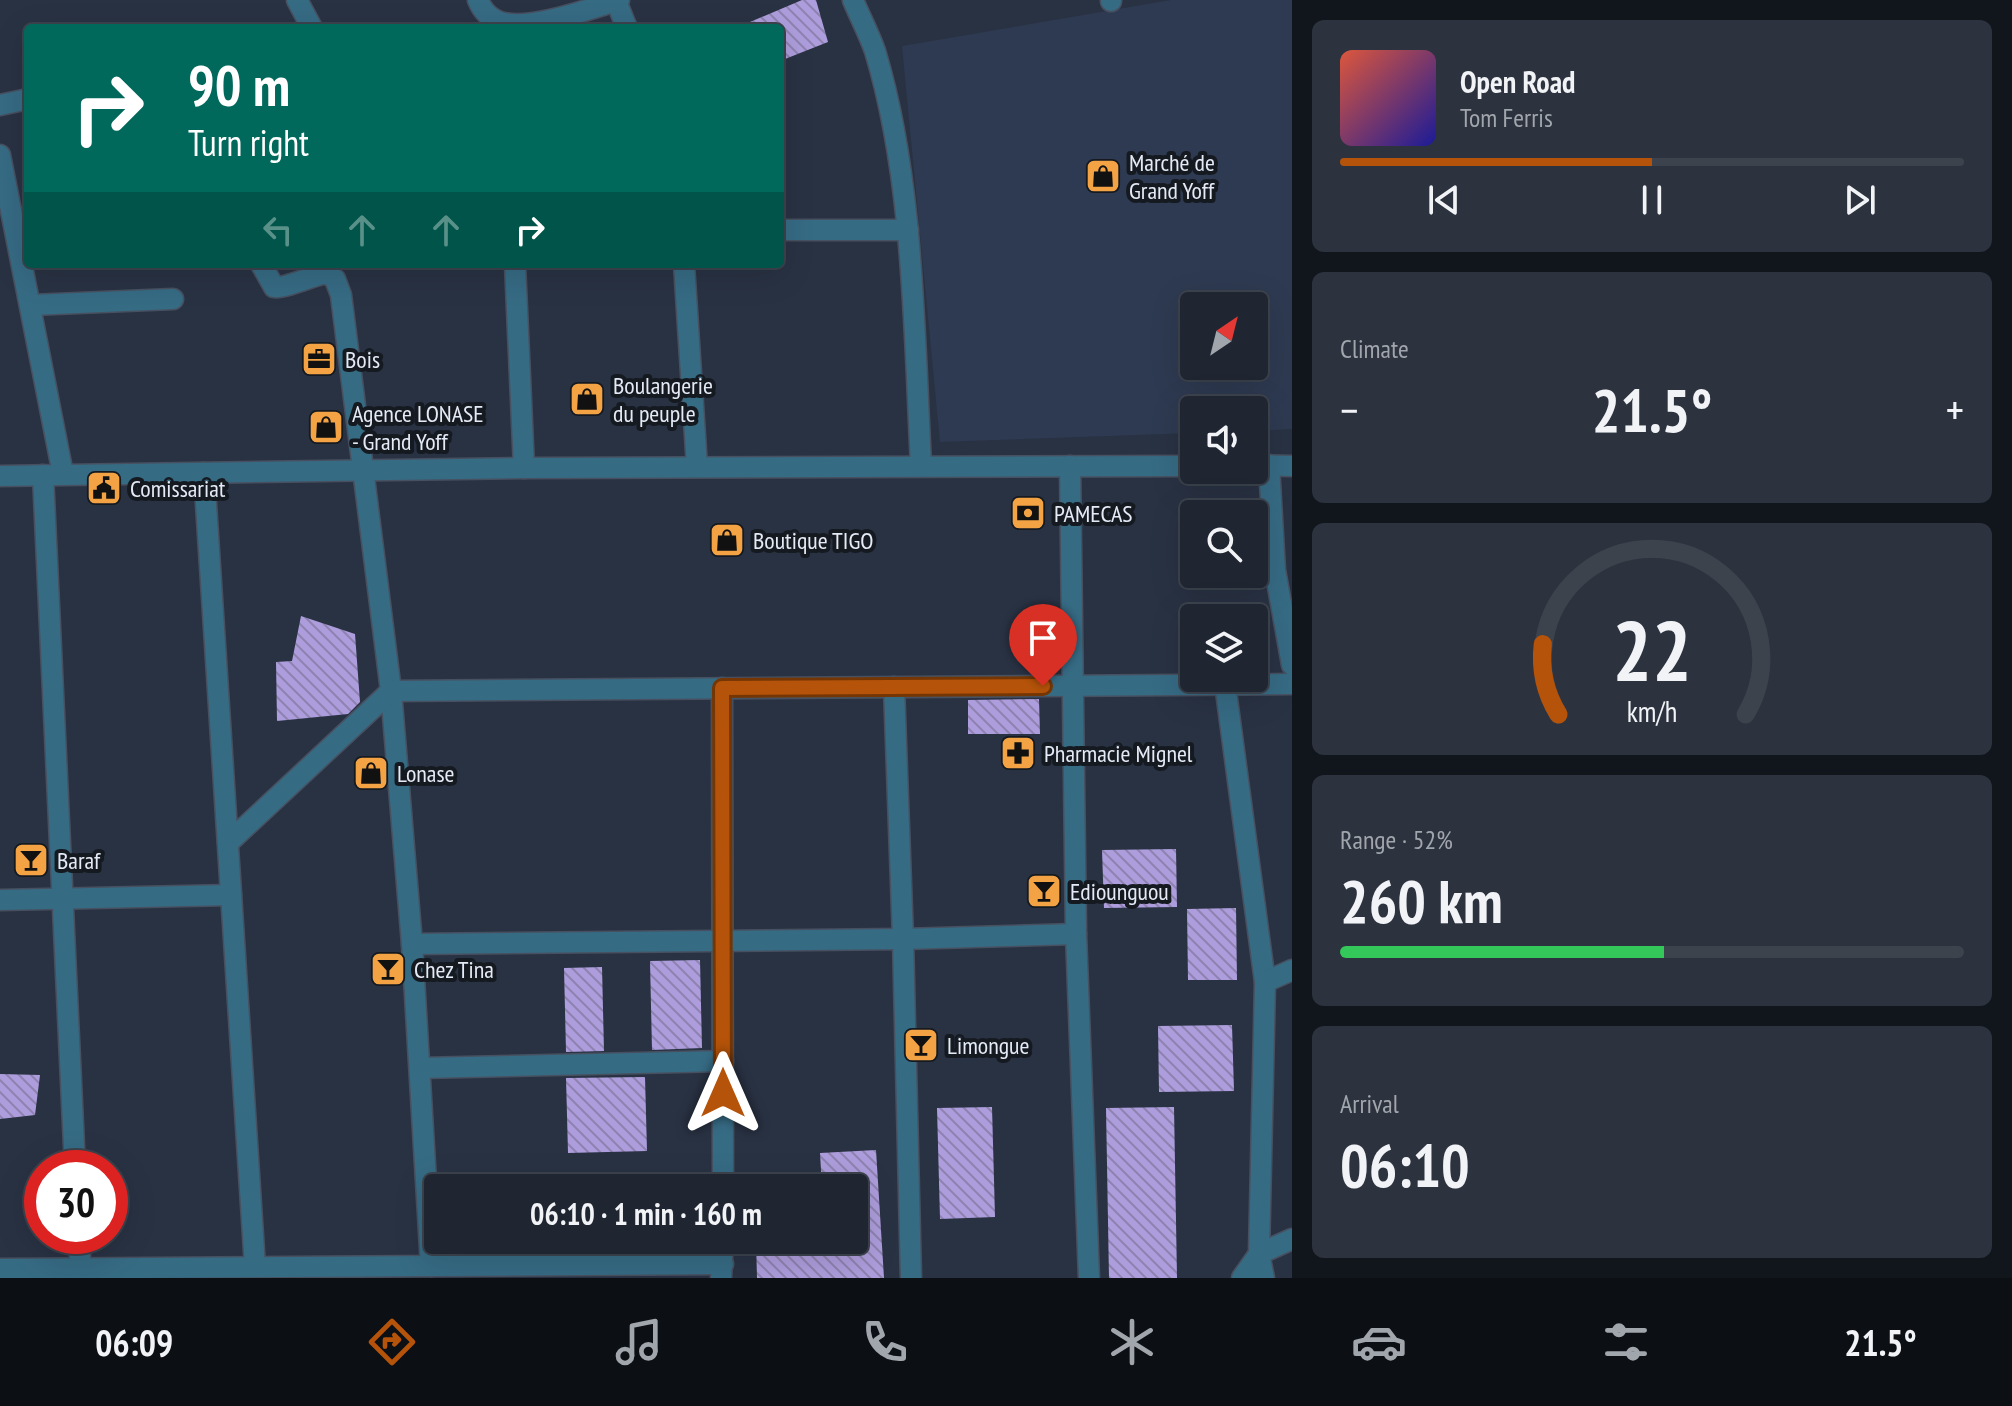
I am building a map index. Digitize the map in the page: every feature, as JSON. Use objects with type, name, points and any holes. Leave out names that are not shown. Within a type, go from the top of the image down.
[{"type":"street","points":[[297,0],[310,24]]},
{"type":"street","points":[[478,0],[482,11],[499,22],[528,24],[617,0],[626,24]]},
{"type":"street","points":[[853,0],[874,50],[891,124],[908,230],[921,465]]},
{"type":"street","points":[[0,105],[24,100]]},
{"type":"street","points":[[0,155],[31,305],[53,475],[62,899],[74,1150]]},
{"type":"street","points":[[784,230],[908,230]]},
{"type":"street","points":[[263,268],[270,282],[280,288],[326,273],[335,279],[341,295],[391,691],[412,944],[431,1266]]},
{"type":"street","points":[[515,268],[524,468]]},
{"type":"street","points":[[684,268],[697,467]]},
{"type":"street","points":[[31,305],[173,299]]},
{"type":"street","points":[[1268,465],[1292,466]]},
{"type":"street","points":[[1070,466],[1076,934],[1089,1278]]},
{"type":"street","points":[[0,476],[524,468],[1180,466]]},
{"type":"street","points":[[204,473],[255,1267]]},
{"type":"street","points":[[1264,484],[1275,570],[1292,665]]},
{"type":"street","points":[[1268,684],[1292,684]]},
{"type":"street","points":[[228,843],[391,691],[1180,685]]},
{"type":"street","points":[[894,687],[911,1278]]},
{"type":"street","points":[[722,688],[723,1174]]},
{"type":"street","points":[[1226,692],[1265,982],[1259,1254],[1264,1278]]},
{"type":"street","points":[[0,900],[231,895]]},
{"type":"street","points":[[412,944],[1076,934]]},
{"type":"street","points":[[1265,982],[1292,970]]},
{"type":"street","points":[[420,1068],[723,1061]]},
{"type":"street","points":[[1242,1278],[1259,1254],[1292,1239]]},
{"type":"street","points":[[0,1269],[81,1273],[255,1267],[431,1266],[722,1271]]},
{"type":"shaded area","name":"Marché de Grand Yoff","points":[[1171,0],[1292,0],[1292,429],[1268,430],[1268,396],[1180,396],[1180,433],[940,442],[902,46]]},
{"type":"building","points":[[802,0],[816,0],[828,42],[784,59],[784,24],[745,24]]},
{"type":"building","points":[[301,616],[355,634],[360,702],[348,714],[277,721],[276,662],[292,661]]},
{"type":"building","points":[[1039,699],[1040,734],[968,734],[968,700]]},
{"type":"building","points":[[1176,849],[1177,907],[1104,908],[1102,850]]},
{"type":"building","points":[[1236,908],[1237,980],[1188,980],[1187,909]]},
{"type":"building","points":[[700,960],[702,1048],[652,1050],[650,961]]},
{"type":"building","points":[[602,967],[604,1051],[566,1052],[564,968]]},
{"type":"building","points":[[1232,1025],[1234,1091],[1159,1092],[1158,1026]]},
{"type":"building","points":[[0,1074],[40,1075],[35,1115],[0,1119]]},
{"type":"building","points":[[645,1077],[647,1151],[568,1153],[566,1078]]},
{"type":"building","points":[[992,1107],[995,1217],[940,1219],[937,1108]]},
{"type":"building","points":[[1174,1107],[1177,1278],[1109,1278],[1106,1108]]},
{"type":"building","points":[[876,1150],[884,1278],[757,1278],[756,1254],[868,1254],[868,1174],[821,1174],[820,1153]]},
{"type":"place","name":"Marché de Grand Yoff","points":[[1103,176]]},
{"type":"place","name":"Bois","points":[[319,359]]},
{"type":"place","name":"Boulangerie du peuple","points":[[587,399]]},
{"type":"place","name":"Agence LONASE - Grand Yoff","points":[[326,427]]},
{"type":"place","name":"Comissariat","points":[[104,488]]},
{"type":"place","name":"PAMECAS","points":[[1028,513]]},
{"type":"place","name":"Boutique TIGO","points":[[727,540]]},
{"type":"place","name":"Pharmacie Mignel","points":[[1018,753]]},
{"type":"place","name":"Lonase","points":[[371,773]]},
{"type":"place","name":"Baraf","points":[[31,860]]},
{"type":"place","name":"Ediounguou","points":[[1044,891]]},
{"type":"place","name":"Chez Tina","points":[[388,969]]},
{"type":"place","name":"Limongue","points":[[921,1045]]},
{"type":"route","points":[[723,1093],[722,688],[1043,686]]}]
